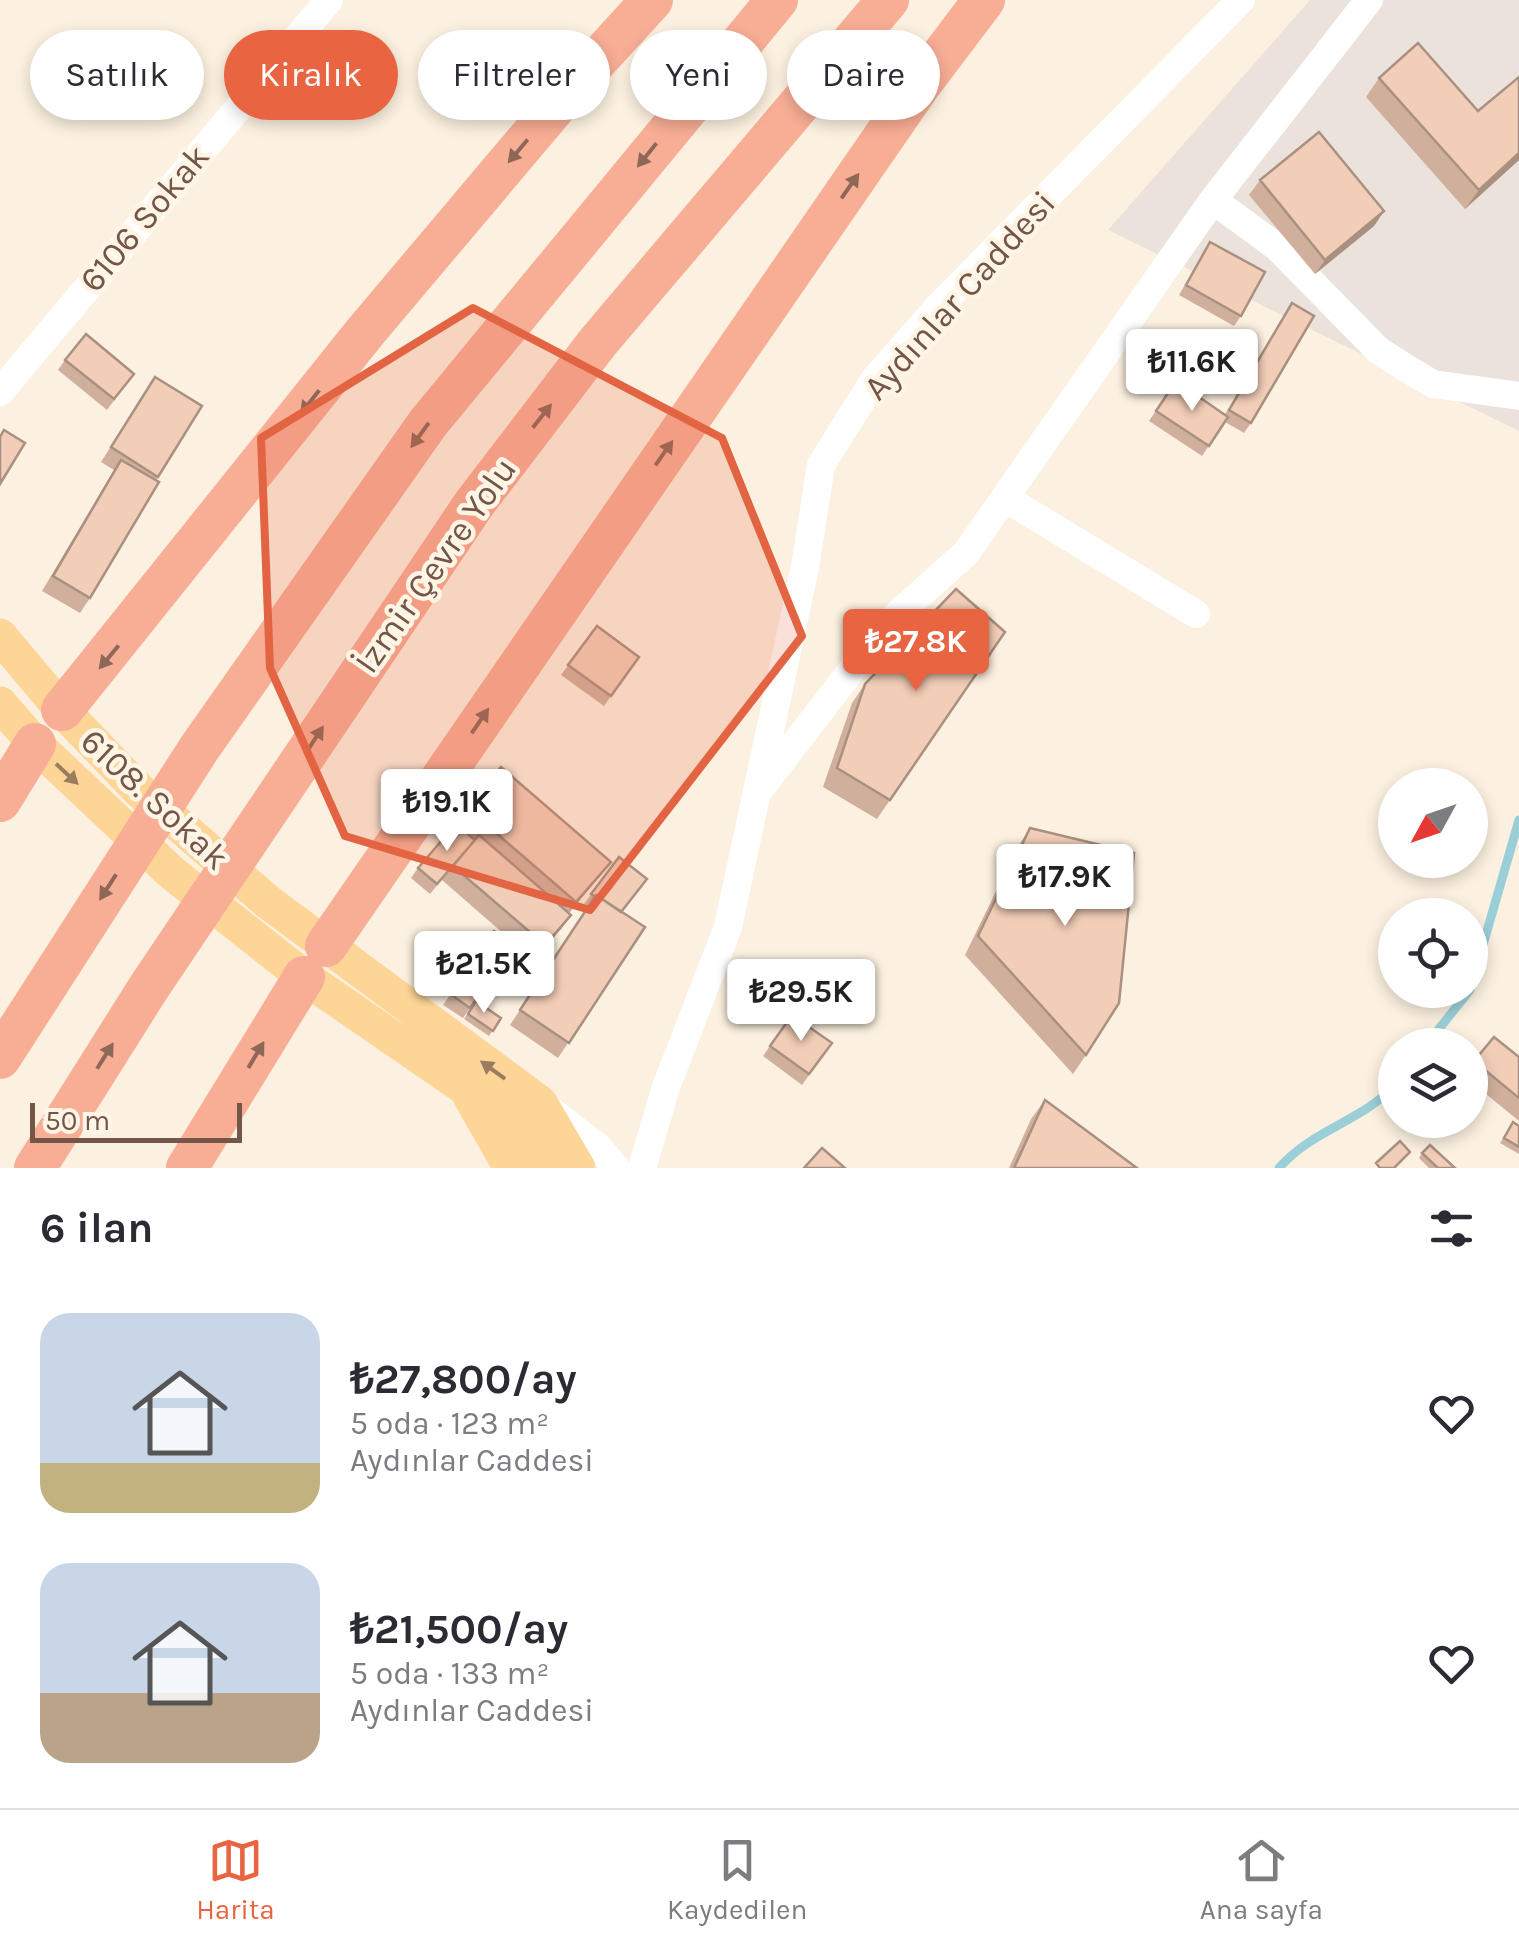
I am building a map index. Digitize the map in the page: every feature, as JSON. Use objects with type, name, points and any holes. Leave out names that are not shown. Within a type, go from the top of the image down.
[{"type":"highway","points":[[62,710],[366,331],[566,94],[652,0]]},
{"type":"highway","points":[[0,1058],[200,747],[428,423],[776,0]]},
{"type":"highway","name":"İzmir Çevre Yolu","points":[[35,1168],[148,987],[474,504],[598,342],[888,0]]},
{"type":"highway","points":[[187,1168],[315,961],[897,118],[984,0]]},
{"type":"highway","points":[[0,800],[35,744]]},
{"type":"main road","name":"6108. Sokak","points":[[0,636],[62,710],[141,792],[315,961]]},
{"type":"main road","name":"6108. Sokak","points":[[0,704],[35,744],[172,873],[315,961]]},
{"type":"main road","points":[[315,961],[512,1120],[545,1168]]},
{"type":"main road","points":[[315,961],[540,1103],[578,1168]]},
{"type":"main road","points":[[462,1082],[511,1168]]},
{"type":"street","name":"6106 Sokak","points":[[0,392],[329,0]]},
{"type":"street","name":"Aydınlar Caddesi","points":[[642,1168],[666,1087],[728,927],[805,567],[821,466],[875,378],[940,305],[1240,0]]},
{"type":"street","points":[[756,794],[888,623],[966,553],[1213,200],[1369,0]]},
{"type":"street","points":[[1213,200],[1277,248],[1378,350],[1406,368],[1432,384],[1519,396]]},
{"type":"street","points":[[1004,498],[1196,614]]},
{"type":"street","points":[[540,1103],[597,1146],[616,1168]]},
{"type":"highlighted area","points":[[473,308],[722,438],[802,636],[590,910],[345,836],[270,668],[261,438]]},
{"type":"shaded area","points":[[1310,0],[1519,0],[1519,431],[1108,230]]},
{"type":"building","points":[[1418,43],[1478,111],[1519,77],[1519,153],[1479,190],[1379,78]]},
{"type":"building","points":[[1319,132],[1384,211],[1325,260],[1260,180]]},
{"type":"building","points":[[1210,242],[1265,272],[1241,316],[1186,285]]},
{"type":"building","points":[[1292,303],[1314,316],[1251,423],[1229,410]]},
{"type":"building","points":[[86,334],[134,374],[114,399],[65,360]]},
{"type":"building","points":[[155,377],[202,406],[158,477],[111,447]]},
{"type":"building","points":[[1176,381],[1228,417],[1209,446],[1156,411]]},
{"type":"building","points":[[4,430],[25,443],[0,484],[0,437]]},
{"type":"building","points":[[121,460],[159,482],[90,598],[53,576]]},
{"type":"building","points":[[956,589],[1005,632],[890,800],[837,768],[865,684]]},
{"type":"building","points":[[597,626],[639,657],[611,696],[568,665]]},
{"type":"building","points":[[501,767],[611,862],[576,902],[466,807]]},
{"type":"building","points":[[456,824],[475,840],[437,884],[418,868]]},
{"type":"building","points":[[1030,828],[1134,853],[1119,1003],[1086,1055],[978,936]]},
{"type":"building","points":[[479,835],[571,915],[545,945],[453,866]]},
{"type":"building","points":[[619,857],[647,879],[621,912],[591,894]]},
{"type":"building","points":[[596,895],[645,927],[569,1043],[520,1010]]},
{"type":"building","points":[[494,931],[514,945],[470,1008],[450,994]]},
{"type":"building","points":[[476,1001],[501,1018],[493,1031],[468,1014]]},
{"type":"building","points":[[792,1015],[832,1043],[809,1074],[770,1046]]},
{"type":"building","points":[[1494,1037],[1519,1057],[1519,1098],[1488,1073],[1488,1044]]},
{"type":"building","points":[[1045,1100],[1137,1168],[1014,1168]]},
{"type":"building","points":[[1513,1122],[1519,1126],[1519,1147],[1504,1138]]},
{"type":"building","points":[[1400,1141],[1410,1152],[1394,1168],[1380,1168],[1376,1163]]},
{"type":"building","points":[[1430,1145],[1455,1168],[1438,1168],[1422,1153]]},
{"type":"building","points":[[822,1148],[845,1168],[804,1168]]},
{"type":"waterway","points":[[1440,1028],[1470,990],[1519,820]]},
{"type":"waterway","points":[[1279,1168],[1308,1143],[1378,1100]]}]
